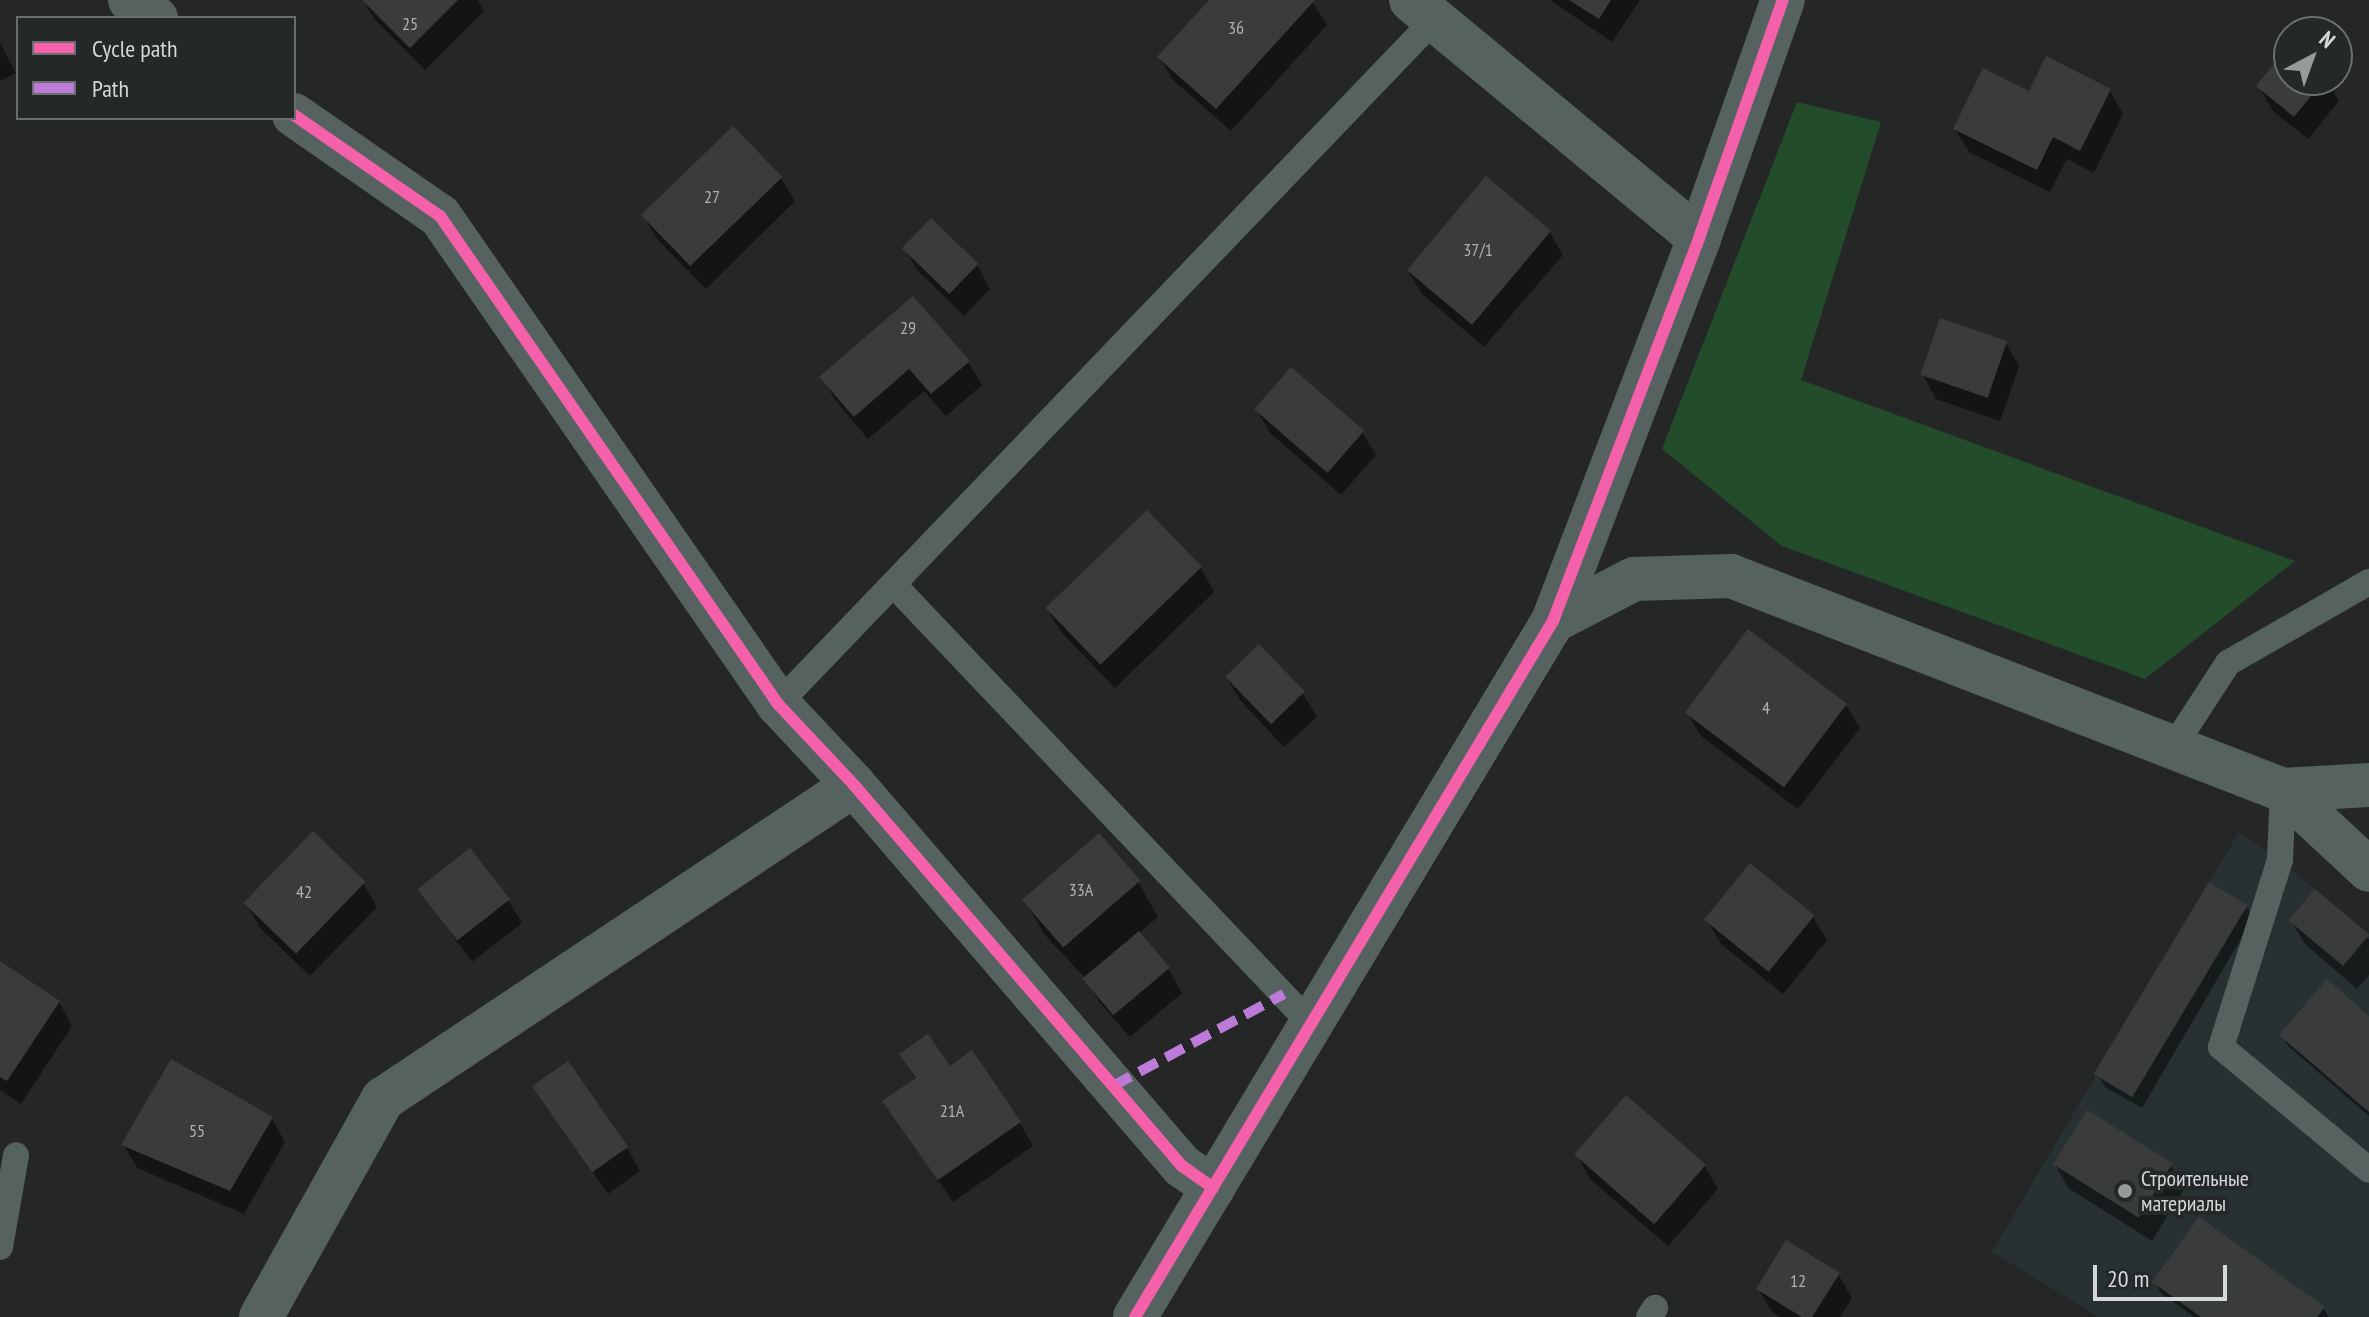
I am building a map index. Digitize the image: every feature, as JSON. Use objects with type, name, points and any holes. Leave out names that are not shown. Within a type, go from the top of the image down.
[{"type":"street","points":[[130,0],[153,16]]},
{"type":"street","points":[[1135,1317],[1553,621],[1699,238],[1783,0]]},
{"type":"street","points":[[1422,10],[1699,238]]},
{"type":"street","points":[[296,116],[440,216],[778,704],[854,785],[1182,1166],[1213,1188]]},
{"type":"street","points":[[1553,621],[1634,579],[1731,576],[2283,790],[2369,870]]},
{"type":"street","points":[[261,1317],[383,1099],[854,785]]},
{"type":"street","points":[[2283,790],[2369,785]]},
{"type":"lane","points":[[778,704],[893,584],[1422,10]]},
{"type":"lane","points":[[2172,749],[2228,663],[2369,582]]},
{"type":"lane","points":[[893,584],[1311,1024]]},
{"type":"lane","points":[[2283,790],[2280,860],[2221,1047],[2369,1170]]},
{"type":"lane","points":[[0,1247],[16,1155]]},
{"type":"shaded area","points":[[2239,832],[2280,860],[2369,935],[2369,1317],[2099,1317],[1992,1252]]},
{"type":"green space","points":[[1797,102],[1881,122],[1801,380],[2295,561],[2145,679],[1782,546],[1662,449]]},
{"type":"building","points":[[362,0],[458,0],[410,48]]},
{"type":"building","points":[[1209,0],[1315,0],[1216,109],[1157,57]]},
{"type":"building","points":[[1569,0],[1611,0],[1599,19]]},
{"type":"building","points":[[2046,56],[2111,89],[2080,151],[2053,137],[2037,170],[1953,129],[1983,68],[2029,91]]},
{"type":"building","points":[[2273,65],[2273,96],[2311,96],[2294,117],[2256,86]]},
{"type":"building","points":[[733,126],[782,177],[690,266],[641,215]]},
{"type":"building","points":[[1486,176],[1551,231],[1472,325],[1407,270]]},
{"type":"building","points":[[931,218],[978,264],[949,294],[902,248]]},
{"type":"building","points":[[913,296],[970,361],[931,394],[909,369],[854,417],[819,377]]},
{"type":"building","points":[[1940,318],[2007,341],[1988,398],[1920,375]]},
{"type":"building","points":[[1291,367],[1364,431],[1327,473],[1254,409]]},
{"type":"building","points":[[1147,510],[1202,567],[1100,665],[1046,608]]},
{"type":"building","points":[[1748,629],[1847,704],[1784,787],[1685,713]]},
{"type":"building","points":[[1259,644],[1305,691],[1271,724],[1225,677]]},
{"type":"building","points":[[313,831],[366,882],[296,954],[244,903]]},
{"type":"building","points":[[1099,833],[1140,881],[1063,947],[1022,900]]},
{"type":"building","points":[[470,848],[510,899],[457,940],[417,889]]},
{"type":"building","points":[[1750,863],[1815,915],[1769,972],[1704,920]]},
{"type":"building","points":[[2209,882],[2248,905],[2132,1097],[2094,1074]]},
{"type":"building","points":[[2315,889],[2369,934],[2343,966],[2289,920]]},
{"type":"building","points":[[1139,931],[1170,968],[1113,1015],[1082,979]]},
{"type":"building","points":[[0,961],[60,1001],[7,1081],[0,1077]]},
{"type":"building","points":[[2327,979],[2369,1016],[2369,1112],[2279,1035]]},
{"type":"building","points":[[928,1034],[950,1066],[972,1050],[1021,1122],[938,1180],[882,1101],[916,1078],[899,1054]]},
{"type":"building","points":[[171,1059],[273,1117],[230,1191],[121,1145]]},
{"type":"building","points":[[568,1061],[628,1147],[592,1172],[532,1086]]},
{"type":"building","points":[[1626,1095],[1706,1165],[1654,1224],[1574,1155]]},
{"type":"building","name":"Строительные материалы","points":[[2087,1110],[2173,1164],[2139,1218],[2053,1164]]},
{"type":"building","points":[[2199,1217],[2325,1307],[2317,1317],[2201,1317],[2152,1282]]},
{"type":"building","points":[[1786,1240],[1840,1273],[1812,1317],[1802,1317],[1756,1289]]},
{"type":"marked path","points":[[1113,1086],[1284,994]]},
{"type":"cycle path","points":[[1135,1317],[1553,621],[1699,238],[1783,0]]},
{"type":"cycle path","points":[[296,116],[440,216],[778,704],[854,785],[1182,1166],[1213,1188]]},
{"type":"place","name":"Строительные материалы","points":[[2125,1191]]}]
